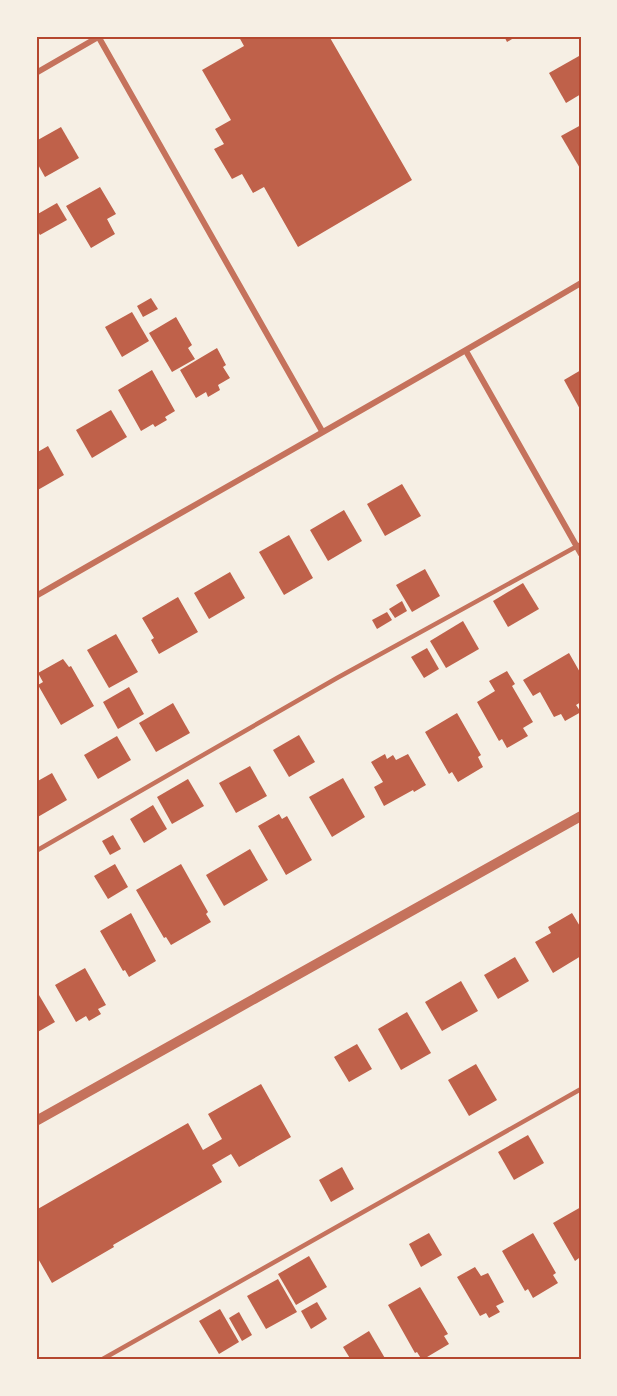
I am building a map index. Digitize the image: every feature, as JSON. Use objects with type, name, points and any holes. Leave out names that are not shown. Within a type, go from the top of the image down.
[{"type":"street","points":[[36,74],[99,36],[322,431]]},
{"type":"street","points":[[36,596],[581,283]]},
{"type":"street","points":[[466,351],[579,545],[581,554]]},
{"type":"street","points":[[36,1121],[581,816]]},
{"type":"lane","points":[[36,851],[337,678],[579,545]]},
{"type":"lane","points":[[101,1360],[581,1089]]},
{"type":"building","points":[[329,36],[412,180],[298,247],[264,187],[253,193],[242,174],[232,179],[214,149],[224,144],[215,129],[231,120],[202,70],[244,46],[239,37]]},
{"type":"building","points":[[504,36],[517,36],[507,42]]},
{"type":"building","points":[[579,56],[581,94],[566,103],[549,73]]},
{"type":"building","points":[[581,125],[581,170],[561,136]]},
{"type":"building","points":[[61,127],[79,158],[45,177],[36,161],[36,141]]},
{"type":"building","points":[[100,187],[116,214],[107,219],[115,234],[91,248],[66,206]]},
{"type":"building","points":[[57,203],[67,220],[40,235],[36,228],[36,215]]},
{"type":"building","points":[[151,298],[158,309],[143,317],[137,306]]},
{"type":"building","points":[[132,312],[149,341],[122,357],[105,327]]},
{"type":"building","points":[[176,317],[192,345],[188,348],[195,359],[172,372],[149,333]]},
{"type":"building","points":[[217,348],[226,365],[223,367],[230,378],[218,385],[220,390],[208,397],[206,392],[196,398],[180,370]]},
{"type":"building","points":[[152,370],[175,411],[165,417],[167,420],[141,431],[118,390]]},
{"type":"building","points":[[581,370],[581,411],[564,380]]},
{"type":"building","points":[[111,410],[127,437],[92,458],[76,430]]},
{"type":"building","points":[[48,446],[64,475],[36,491],[36,453]]},
{"type":"building","points":[[402,484],[421,516],[385,536],[367,504]]},
{"type":"building","points":[[344,510],[362,541],[328,561],[310,530]]},
{"type":"building","points":[[289,535],[313,578],[284,595],[259,552]]},
{"type":"building","points":[[425,569],[440,596],[412,612],[396,585]]},
{"type":"building","points":[[230,572],[245,598],[209,619],[194,593]]},
{"type":"building","points":[[523,583],[539,609],[508,627],[493,601]]},
{"type":"building","points":[[178,597],[198,632],[159,654],[151,640],[154,638],[142,618]]},
{"type":"building","points":[[402,601],[407,611],[395,618],[389,609]]},
{"type":"building","points":[[387,612],[392,620],[377,629],[372,620]]},
{"type":"building","points":[[463,621],[479,649],[446,668],[430,641]]},
{"type":"building","points":[[116,634],[138,672],[109,688],[87,650]]},
{"type":"building","points":[[427,648],[439,669],[424,678],[411,657]]},
{"type":"building","points":[[569,653],[581,674],[581,702],[576,705],[581,712],[565,721],[561,714],[554,717],[540,692],[533,696],[523,680]]},
{"type":"building","points":[[63,659],[69,667],[71,666],[94,706],[61,725],[38,685],[43,682],[38,673]]},
{"type":"building","points":[[507,671],[515,684],[512,686],[533,722],[523,728],[528,736],[507,748],[502,739],[499,741],[477,702],[495,691],[489,681]]},
{"type":"building","points":[[129,687],[144,714],[118,729],[103,702]]},
{"type":"building","points":[[173,703],[190,733],[156,752],[139,723]]},
{"type":"building","points":[[457,713],[481,755],[478,757],[483,767],[458,782],[452,772],[449,774],[425,732]]},
{"type":"building","points":[[299,735],[315,762],[289,777],[273,750]]},
{"type":"building","points":[[117,736],[131,760],[98,779],[84,755]]},
{"type":"building","points":[[385,754],[387,759],[393,755],[396,760],[408,754],[426,785],[384,806],[374,787],[383,782],[371,762]]},
{"type":"building","points":[[250,766],[267,796],[236,813],[219,783]]},
{"type":"building","points":[[52,773],[67,800],[36,818],[36,782]]},
{"type":"building","points":[[343,778],[365,817],[332,837],[309,797]]},
{"type":"building","points":[[188,779],[204,806],[172,824],[157,797]]},
{"type":"building","points":[[153,805],[167,829],[144,843],[130,819]]},
{"type":"building","points":[[279,814],[282,819],[287,816],[312,860],[286,875],[258,826]]},
{"type":"building","points":[[113,835],[121,849],[110,855],[102,841]]},
{"type":"building","points":[[250,849],[268,880],[224,906],[206,875]]},
{"type":"building","points":[[115,864],[128,887],[108,899],[94,876]]},
{"type":"building","points":[[181,864],[208,912],[206,914],[211,922],[171,945],[166,937],[164,938],[136,890]]},
{"type":"building","points":[[131,913],[156,961],[129,977],[125,970],[123,971],[100,931]]},
{"type":"building","points":[[572,913],[581,928],[581,956],[553,973],[535,942],[551,933],[548,927]]},
{"type":"building","points":[[515,957],[529,981],[498,999],[484,975]]},
{"type":"building","points":[[85,968],[106,1005],[98,1009],[101,1014],[89,1021],[86,1016],[76,1022],[55,985]]},
{"type":"building","points":[[461,981],[478,1011],[442,1031],[425,1002]]},
{"type":"building","points":[[36,990],[55,1022],[36,1033]]},
{"type":"building","points":[[407,1012],[431,1053],[401,1070],[378,1029]]},
{"type":"building","points":[[357,1044],[372,1069],[349,1082],[334,1057]]},
{"type":"building","points":[[476,1064],[497,1100],[469,1116],[448,1080]]},
{"type":"building","points":[[261,1084],[291,1137],[239,1167],[231,1154],[212,1165],[222,1182],[52,1283],[36,1255],[36,1210],[188,1123],[203,1150],[222,1139],[208,1114]]},
{"type":"building","points":[[528,1135],[544,1163],[514,1180],[498,1152]]},
{"type":"building","points":[[342,1167],[354,1189],[331,1202],[319,1180]]},
{"type":"building","points":[[581,1207],[581,1261],[579,1258],[575,1261],[553,1223]]},
{"type":"building","points":[[429,1233],[442,1255],[421,1267],[409,1244]]},
{"type":"building","points":[[533,1233],[556,1273],[553,1275],[558,1283],[533,1298],[528,1289],[525,1291],[502,1251]]},
{"type":"building","points":[[309,1256],[327,1287],[296,1305],[278,1274]]},
{"type":"building","points":[[475,1267],[481,1276],[488,1273],[504,1302],[496,1306],[500,1312],[489,1318],[486,1313],[480,1316],[457,1277]]},
{"type":"building","points":[[278,1279],[297,1312],[266,1329],[247,1296]]},
{"type":"building","points":[[420,1287],[448,1334],[444,1336],[449,1344],[422,1360],[417,1352],[415,1353],[388,1305]]},
{"type":"building","points":[[317,1302],[327,1319],[311,1329],[301,1311]]},
{"type":"building","points":[[220,1309],[239,1342],[219,1354],[199,1321]]},
{"type":"building","points":[[239,1312],[252,1335],[242,1341],[229,1318]]},
{"type":"building","points":[[369,1331],[386,1360],[351,1360],[343,1347]]}]
